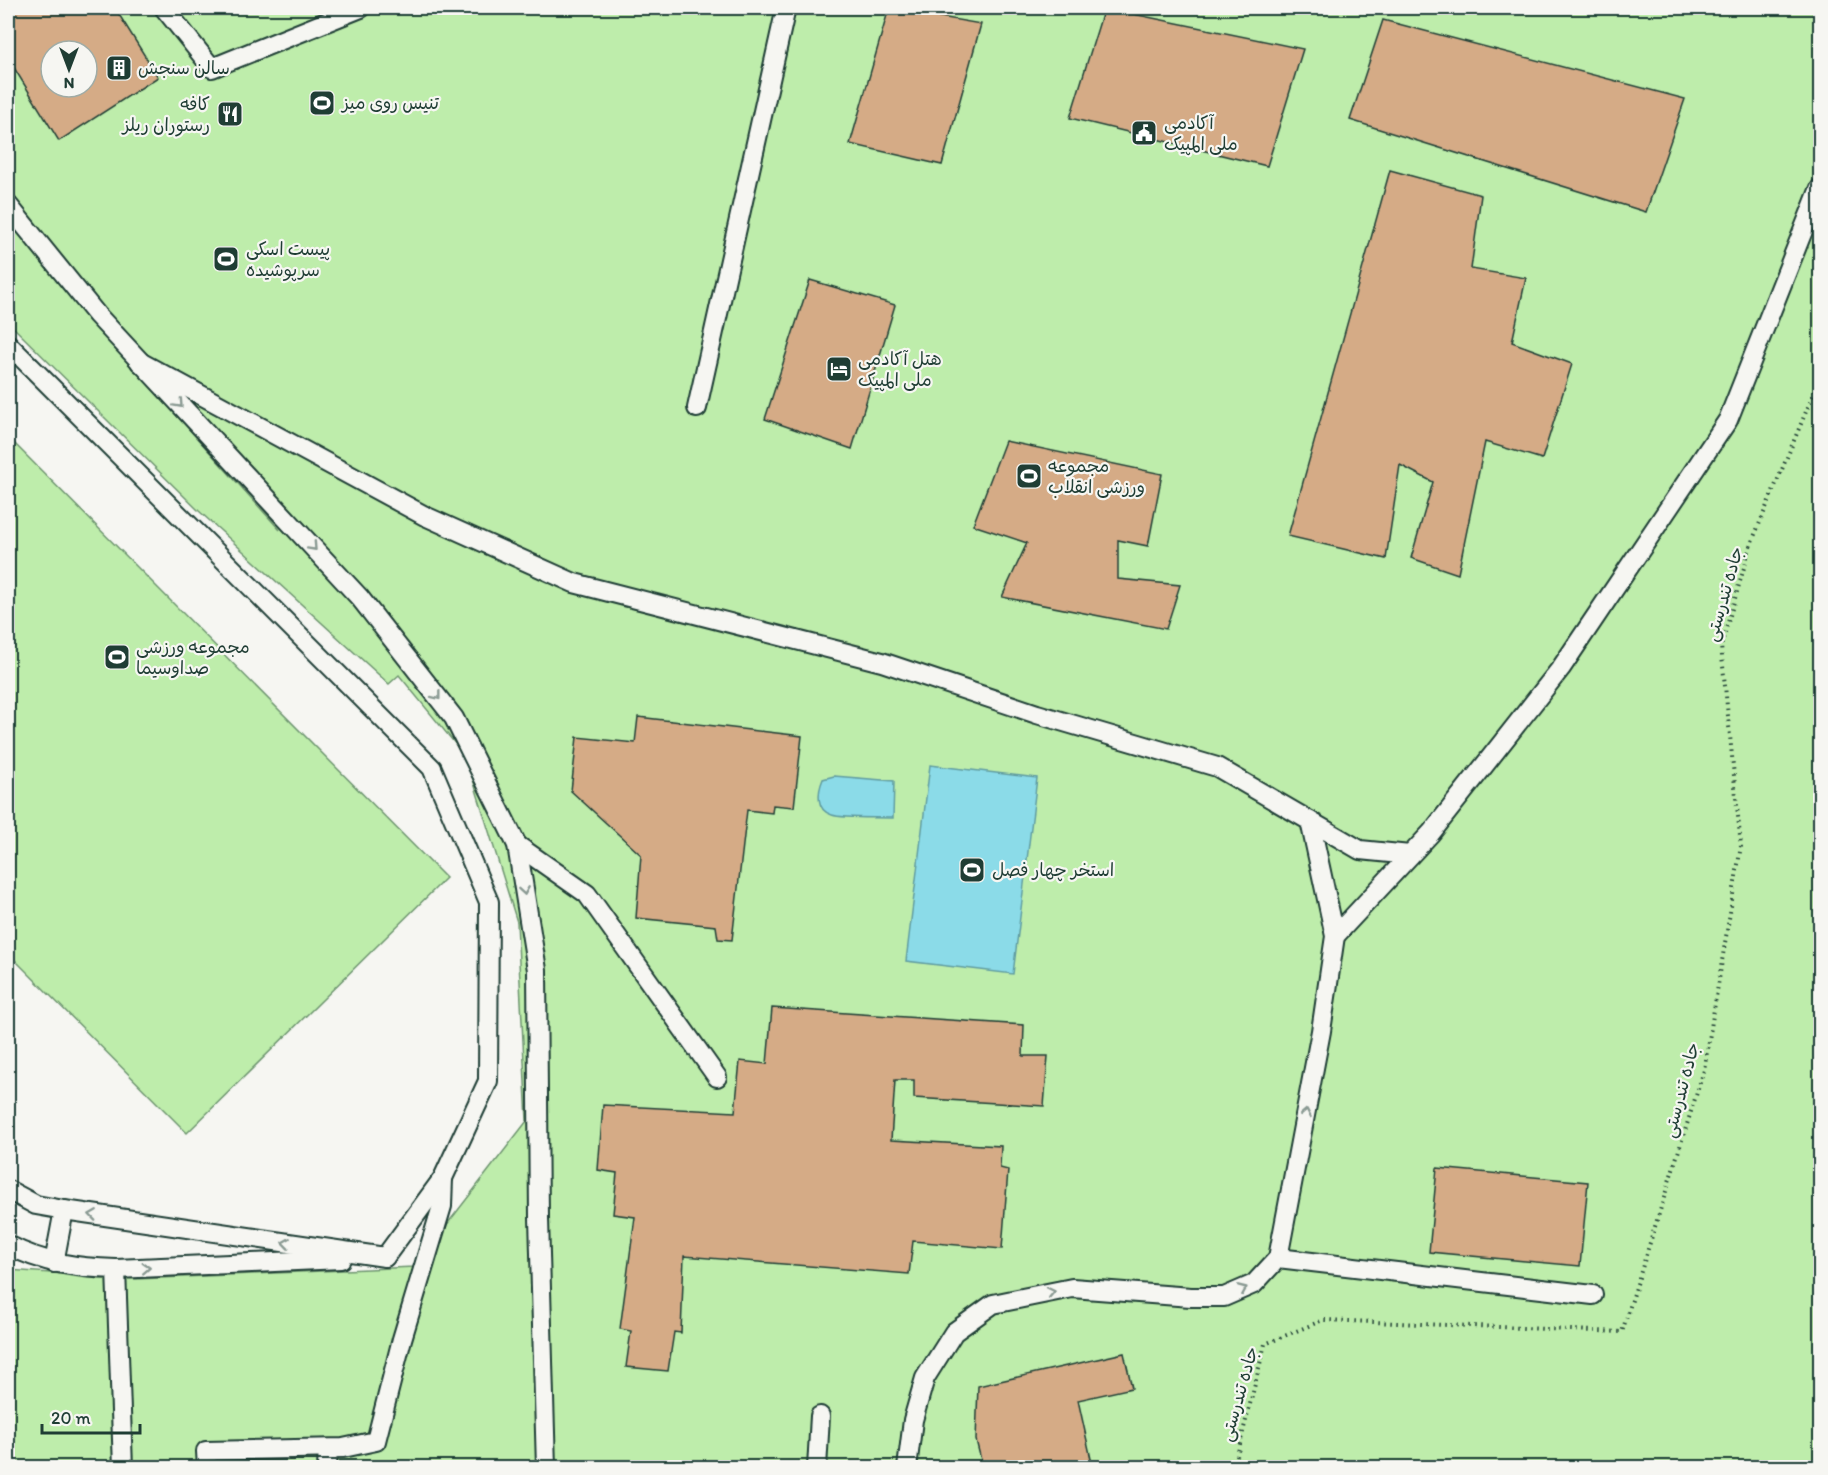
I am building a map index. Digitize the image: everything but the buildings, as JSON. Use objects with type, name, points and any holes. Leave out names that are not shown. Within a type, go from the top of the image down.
[{"type":"lane","points":[[164,8],[212,68],[361,8]]},
{"type":"lane","points":[[697,408],[786,8]]},
{"type":"lane","points":[[1335,936],[1431,833],[1561,668],[1728,420],[1821,188]]},
{"type":"lane","points":[[8,205],[97,315],[375,616],[454,718],[517,845],[537,970],[539,1218],[546,1467]]},
{"type":"lane","points":[[8,344],[432,768],[489,902],[488,1081],[442,1178],[385,1257]]},
{"type":"lane","points":[[140,362],[425,516],[574,583],[882,662],[1037,714],[1217,767],[1360,850],[1410,855]]},
{"type":"lane","points":[[908,1467],[913,1420],[925,1378],[954,1332],[993,1304],[1071,1288],[1191,1297],[1224,1297],[1254,1284],[1278,1258],[1322,1031],[1335,936],[1310,821]]},
{"type":"lane","points":[[517,845],[587,894],[717,1077]]},
{"type":"lane","points":[[207,1467],[206,1451],[328,1449],[376,1441],[402,1339],[442,1206],[442,1178]]},
{"type":"lane","points":[[8,1190],[36,1204],[64,1210],[385,1257]]},
{"type":"lane","points":[[54,1263],[64,1210]]},
{"type":"lane","points":[[8,1245],[54,1263],[83,1268],[116,1269],[385,1257]]},
{"type":"lane","points":[[1278,1258],[1593,1295]]},
{"type":"lane","points":[[116,1269],[123,1467]]},
{"type":"lane","points":[[817,1467],[820,1416]]},
{"type":"lane","points":[[327,1467],[328,1449]]},
{"type":"path","name":"جاده تندرستی","points":[[1234,1467],[1265,1344],[1323,1320],[1622,1332],[1704,1070],[1741,846],[1721,646],[1751,544],[1821,378]]},
{"type":"green space","name":"مجموعه ورزشی انقلاب","points":[[8,8],[1820,8],[1820,1467],[8,1467],[8,1270],[137,1279],[414,1267],[527,1121],[517,922],[466,757],[399,675],[389,684],[199,511],[8,322],[8,216],[111,343],[280,530],[8,194]]},
{"type":"green space","name":"مجموعه ورزشی صداوسیما","points":[[8,437],[446,878],[187,1133],[8,953]]},
{"type":"water","name":"استخر چهار فصل","points":[[930,765],[1037,778],[1013,974],[906,961]]},
{"type":"water","points":[[834,776],[894,781],[893,818],[844,817],[827,813],[820,805],[820,789],[823,779]]},
{"type":"place","name":"سالن سنجش","points":[[119,68]]},
{"type":"place","name":"تنیس روی میز","points":[[322,103]]},
{"type":"place","name":"کافه رستوران ریلز","points":[[230,114]]},
{"type":"place","name":"آکادمی ملی المپیک","points":[[1144,133]]},
{"type":"place","name":"پیست اسکی سرپوشیده","points":[[226,259]]},
{"type":"place","name":"هتل آکادمی ملی المپیک","points":[[839,369]]},
{"type":"place","name":"مجموعه ورزشی انقلاب","points":[[1029,476]]},
{"type":"place","name":"مجموعه ورزشی صداوسیما","points":[[117,657]]},
{"type":"place","name":"استخر چهار فصل","points":[[972,870]]}]
